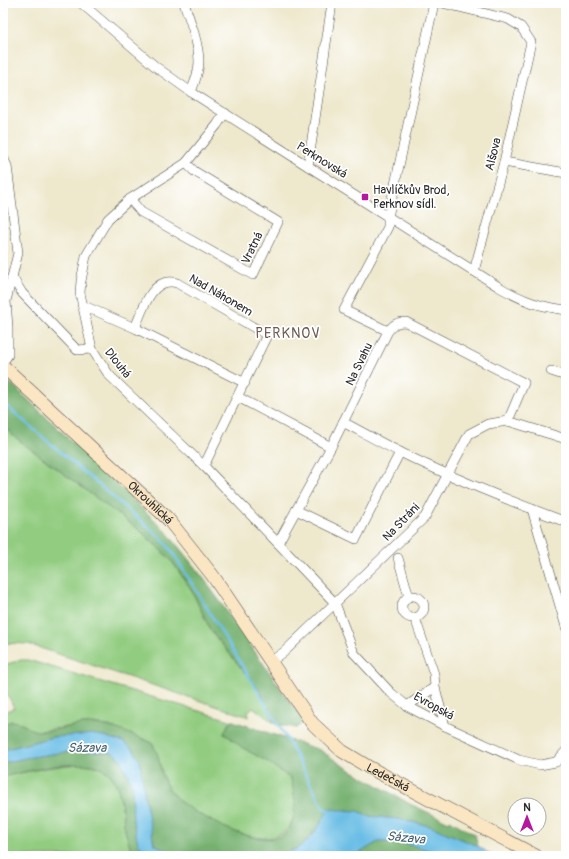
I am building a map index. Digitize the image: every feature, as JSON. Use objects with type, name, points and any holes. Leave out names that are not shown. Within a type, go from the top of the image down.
[{"type":"main road","name":"Okrouhlická","points":[[3,366],[168,520],[214,576],[270,662]]},
{"type":"main road","name":"Ledečská","points":[[270,662],[312,723],[342,751],[370,768],[536,856]]},
{"type":"street","name":"Perknovská","points":[[81,3],[156,67],[191,92],[388,217],[499,287],[530,303],[566,310]]},
{"type":"street","points":[[184,3],[194,35],[199,61],[197,76],[191,92]]},
{"type":"street","points":[[308,166],[332,3]]},
{"type":"street","points":[[434,3],[388,217],[388,227],[344,310],[388,331],[397,322],[406,322],[524,383],[508,421]]},
{"type":"street","name":"Alšova","points":[[442,3],[508,19],[521,27],[532,42],[504,162],[474,271]]},
{"type":"street","name":"Dlouhá","points":[[225,113],[186,163],[130,199],[108,219],[86,256],[80,293],[82,305],[92,349],[110,375],[204,466],[335,603]]},
{"type":"street","points":[[3,157],[7,166],[18,253],[6,301],[8,355],[3,362]]},
{"type":"street","points":[[504,162],[566,173]]},
{"type":"street","name":"Vratná","points":[[130,199],[141,212],[253,275],[278,222],[194,171],[186,163]]},
{"type":"street","points":[[12,277],[22,293],[78,350],[92,349]]},
{"type":"street","name":"Nad Náhonem","points":[[134,328],[144,306],[154,291],[163,282],[177,283],[267,336],[244,383]]},
{"type":"street","points":[[82,305],[134,328],[244,383],[204,466]]},
{"type":"street","name":"Na Svahu","points":[[278,543],[331,447],[388,331]]},
{"type":"street","points":[[551,371],[566,376]]},
{"type":"street","points":[[238,397],[331,447]]},
{"type":"street","name":"Na Stráni","points":[[270,662],[284,652],[425,517],[469,434],[488,424],[508,421],[566,439]]},
{"type":"street","points":[[343,422],[400,452],[449,474],[566,522]]},
{"type":"street","points":[[296,510],[356,539],[400,452]]},
{"type":"street","points":[[532,509],[566,627]]},
{"type":"street","points":[[398,558],[409,597]]},
{"type":"street","points":[[414,596],[418,598],[423,605],[422,612],[415,618],[408,617],[402,611],[402,604],[405,599],[409,597],[414,596]]},
{"type":"street","name":"Evropská","points":[[335,603],[354,653],[390,692],[407,706],[445,726],[519,760],[540,765],[556,762],[566,751]]},
{"type":"street","points":[[415,618],[434,674],[435,687],[445,726]]},
{"type":"street","points":[[407,706],[435,687]]},
{"type":"green space","points":[[3,376],[165,530],[204,579],[304,722],[296,728],[275,724],[260,691],[211,631],[191,589],[171,560],[143,533],[12,435],[3,425]]},
{"type":"green space","points":[[3,425],[12,435],[143,533],[171,560],[191,589],[211,631],[260,691],[275,724],[253,707],[248,712],[249,717],[28,644],[3,643]]},
{"type":"green space","points":[[21,660],[28,660],[233,721],[228,725],[224,733],[243,748],[268,762],[291,779],[295,800],[293,818],[286,830],[276,836],[262,838],[248,836],[232,831],[185,806],[179,801],[166,784],[153,744],[109,726],[85,724],[40,731],[31,730],[24,725],[12,721],[3,724],[3,713],[14,708],[3,685],[3,665]]},
{"type":"green space","points":[[12,721],[20,723],[36,731],[56,730],[83,724],[108,726],[148,741],[156,750],[166,784],[175,797],[182,803],[204,817],[237,832],[253,837],[269,839],[281,836],[290,827],[294,815],[294,797],[291,779],[268,762],[243,748],[224,733],[228,725],[233,721],[320,750],[342,765],[410,804],[449,822],[450,820],[475,835],[478,846],[430,826],[398,819],[369,816],[357,811],[344,810],[322,823],[301,846],[288,852],[284,856],[178,856],[154,844],[134,750],[124,742],[94,734],[53,737],[3,750],[3,724]]},
{"type":"green space","points":[[72,751],[112,752],[121,760],[132,785],[133,821],[138,843],[146,856],[133,856],[125,830],[118,790],[112,777],[105,770],[96,766],[71,764],[42,768],[3,778],[3,763]]},
{"type":"green space","points":[[84,764],[104,770],[114,781],[118,789],[125,829],[133,856],[3,856],[3,778],[6,776],[44,768]]},
{"type":"green space","points":[[378,842],[401,842],[447,856],[354,856]]},
{"type":"water","name":"Sázava","points":[[94,734],[124,742],[134,750],[140,761],[145,798],[154,844],[178,856],[146,856],[138,843],[133,821],[132,785],[121,760],[112,752],[72,751],[3,763],[3,750],[53,737]]},
{"type":"water","name":"Sázava","points":[[328,809],[357,811],[369,816],[398,819],[430,826],[478,846],[493,856],[447,856],[401,842],[378,842],[354,856],[284,856],[299,847],[313,834]]},
{"type":"waterway","points":[[3,403],[161,538],[175,556],[287,739],[323,808],[330,811]]},
{"type":"place","name":"Havlíčkův Brod, Perknov sídl.","points":[[365,197]]},
{"type":"district","name":"PERKNOV","points":[[288,333]]}]
